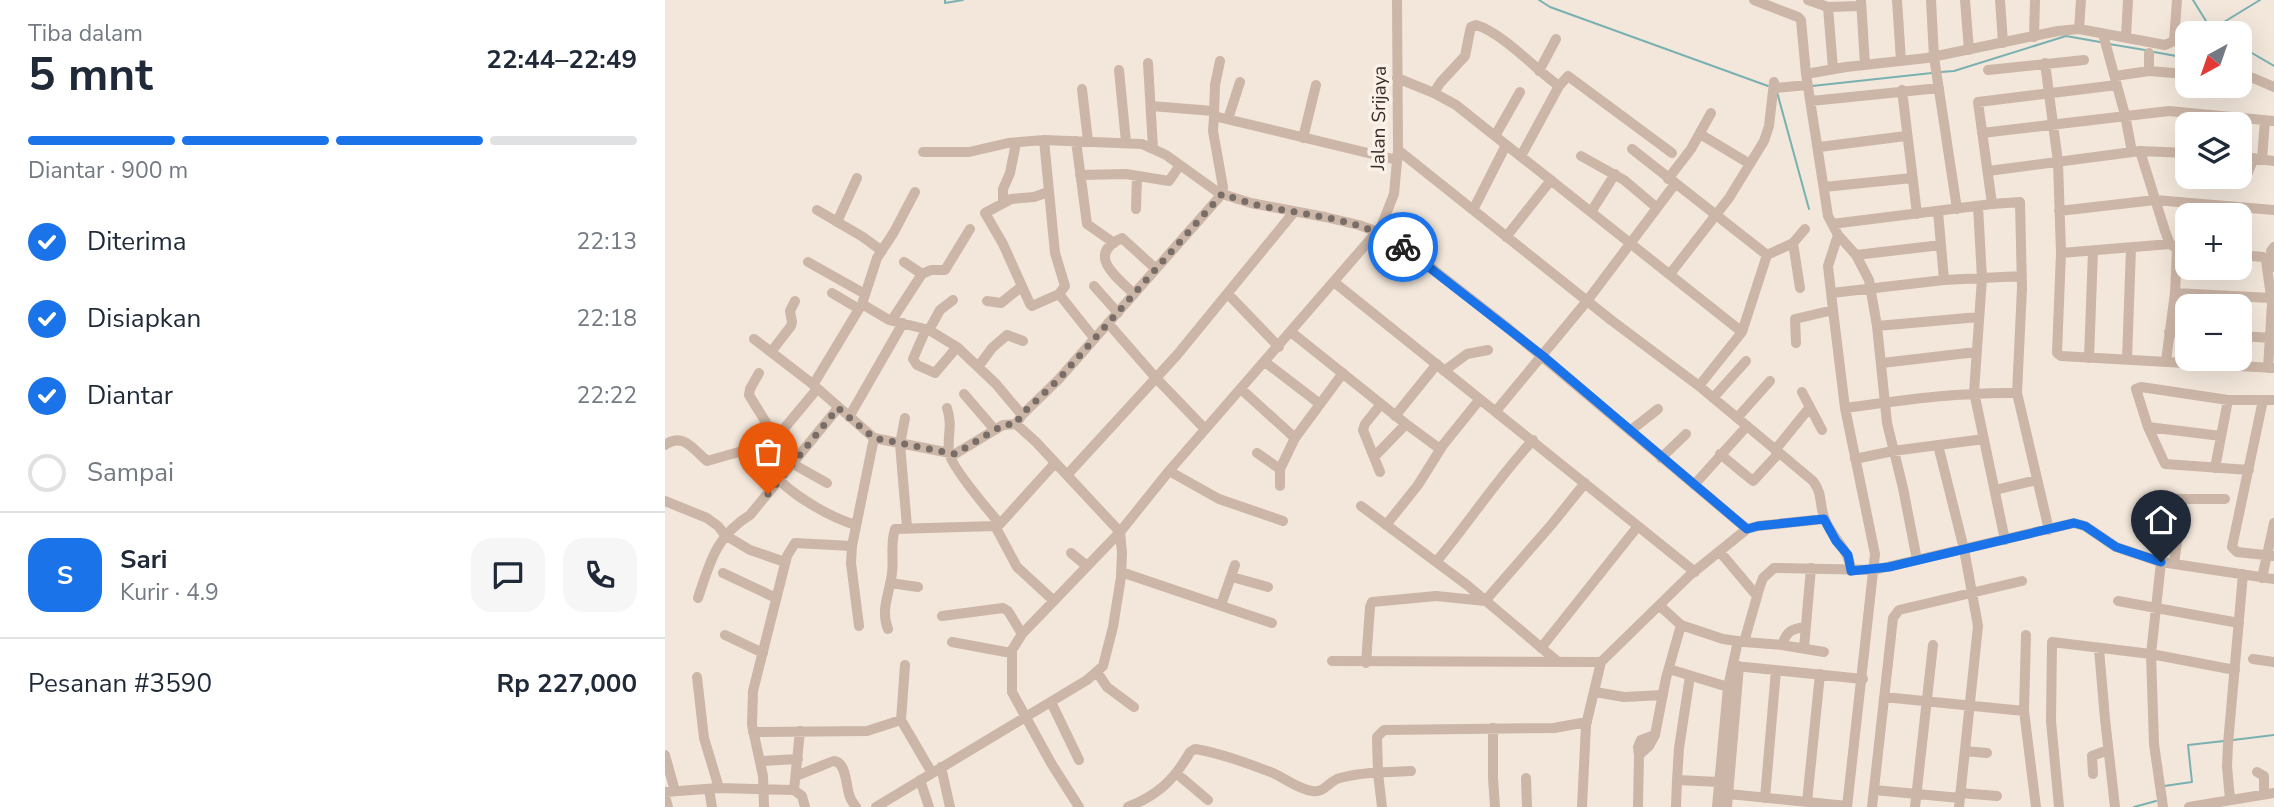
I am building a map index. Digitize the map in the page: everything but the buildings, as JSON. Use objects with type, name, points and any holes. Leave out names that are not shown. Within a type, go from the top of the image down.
[{"type":"street","name":"Jalan Srijaya","points":[[1011,653],[1022,634],[1120,532],[1205,429],[1378,232],[1394,194],[1397,155],[1397,0]]},
{"type":"street","points":[[1754,0],[1800,19],[1828,216],[1838,235],[1856,255],[1868,275],[1882,363],[1884,403],[1917,560]]},
{"type":"street","points":[[1808,0],[1828,7],[1861,3],[1865,65]]},
{"type":"street","points":[[1897,0],[1901,61]]},
{"type":"street","points":[[1931,0],[1936,67],[1957,209]]},
{"type":"street","points":[[1965,0],[1969,50]]},
{"type":"street","points":[[2000,0],[2003,43]]},
{"type":"street","points":[[2034,37],[2035,0]]},
{"type":"street","points":[[2079,29],[2081,0]]},
{"type":"street","points":[[2126,37],[2128,0]]},
{"type":"street","points":[[1669,274],[1729,198],[1767,134],[1774,87],[1808,83],[1833,69],[1865,65],[1901,61],[1936,67],[1969,50],[2079,29],[2104,39],[2126,37],[2171,44],[2174,41],[2177,0]]},
{"type":"street","points":[[1828,7],[1833,69]]},
{"type":"street","points":[[1434,93],[1465,56],[1470,31],[1474,25],[1486,28],[1559,86]]},
{"type":"street","points":[[1539,71],[1556,39]]},
{"type":"street","points":[[2104,39],[2136,152],[2175,242]]},
{"type":"street","points":[[2149,53],[2149,71]]},
{"type":"street","points":[[1988,70],[2084,60]]},
{"type":"street","points":[[754,340],[815,387],[874,438],[949,454],[961,452],[995,430],[1019,419],[1059,379],[1222,194],[1213,131],[1215,85],[1220,61]]},
{"type":"street","points":[[1148,63],[1153,148]]},
{"type":"street","points":[[2045,63],[2058,162],[2061,253],[2057,353],[2061,356],[2089,358],[2271,368],[2272,305],[2266,260],[2252,256]]},
{"type":"street","points":[[1119,70],[1126,142]]},
{"type":"street","points":[[1992,204],[1979,102],[2049,93],[2149,71],[2175,73]]},
{"type":"street","points":[[1521,156],[1559,86],[1567,77],[1672,153]]},
{"type":"street","points":[[1397,78],[1456,105],[1742,332]]},
{"type":"street","points":[[2253,78],[2274,87]]},
{"type":"street","points":[[1228,119],[1240,82]]},
{"type":"street","points":[[1303,138],[1316,85]]},
{"type":"street","points":[[1811,101],[1939,88]]},
{"type":"street","points":[[1082,89],[1088,141]]},
{"type":"street","points":[[1902,90],[1917,214]]},
{"type":"street","points":[[1495,136],[1520,92]]},
{"type":"street","points":[[1151,106],[1213,113],[1303,138],[1397,155],[1473,210],[1699,386],[1813,481],[1820,490],[1824,519],[1836,541],[1848,555],[1851,571]]},
{"type":"street","points":[[1982,133],[2169,111],[2269,120],[2258,159],[2252,167]]},
{"type":"street","points":[[1496,411],[1587,301],[1656,207],[1711,113]]},
{"type":"street","points":[[1700,134],[1750,164]]},
{"type":"street","points":[[1819,147],[1906,136]]},
{"type":"street","points":[[1044,140],[1055,253],[1065,286],[1059,294],[1033,306],[985,213],[1011,199],[1034,197],[1048,192]]},
{"type":"street","points":[[923,152],[969,152],[1044,140],[1126,142],[1153,148],[1222,194],[1378,232],[1421,260],[1543,356],[1747,529]]},
{"type":"street","points":[[1076,141],[1087,223],[1114,243]]},
{"type":"street","points":[[1003,202],[1003,188],[1010,173],[1016,143]]},
{"type":"street","points":[[1473,210],[1506,145]]},
{"type":"street","points":[[1632,149],[1767,255]]},
{"type":"street","points":[[1988,171],[2136,152],[2175,153]]},
{"type":"street","points":[[1581,156],[1615,174],[1656,207]]},
{"type":"street","points":[[2252,158],[2274,161]]},
{"type":"street","points":[[1080,176],[1126,174],[1169,181],[1179,165]]},
{"type":"street","points":[[1591,212],[1615,174]]},
{"type":"street","points":[[1136,209],[1137,176]]},
{"type":"street","points":[[837,222],[857,178]]},
{"type":"street","points":[[1824,187],[1912,178]]},
{"type":"street","points":[[1506,237],[1551,180]]},
{"type":"street","points":[[667,439],[678,439],[687,443],[707,461],[768,444],[815,387],[862,302],[877,258],[915,192]]},
{"type":"street","points":[[2060,211],[2155,200],[2274,210]]},
{"type":"street","points":[[1832,224],[2020,202],[2022,276],[2017,393],[2049,530]]},
{"type":"street","points":[[1978,206],[1982,278],[1974,392],[2005,540]]},
{"type":"street","points":[[817,210],[882,251]]},
{"type":"street","points":[[1938,211],[1944,280]]},
{"type":"street","points":[[1067,475],[1177,355],[1294,212]]},
{"type":"street","points":[[849,416],[922,274],[931,270],[944,270],[970,229]]},
{"type":"street","points":[[1699,386],[1742,332],[1767,255],[1793,243],[1805,229]]},
{"type":"street","points":[[1729,794],[1847,807],[1875,554],[1845,408],[1833,310],[1828,266],[1838,235]]},
{"type":"street","points":[[1134,294],[1105,263],[1104,255],[1114,243],[1122,238],[1156,269]]},
{"type":"street","points":[[1793,243],[1800,288]]},
{"type":"street","points":[[1856,255],[1941,245]]},
{"type":"street","points":[[2274,247],[2270,251],[2274,267]]},
{"type":"street","points":[[2127,359],[2131,248]]},
{"type":"street","points":[[2061,253],[2175,248]]},
{"type":"street","points":[[2089,358],[2093,251]]},
{"type":"street","points":[[808,262],[862,302],[897,322],[928,330],[957,347],[996,384],[1019,419],[1055,463],[1120,532],[1121,572],[1113,627],[1106,659],[1097,672],[876,807]]},
{"type":"street","points":[[904,262],[922,274]]},
{"type":"street","points":[[1832,293],[1944,280],[2022,276]]},
{"type":"street","points":[[2166,361],[2176,280]]},
{"type":"street","points":[[1334,282],[1695,572]]},
{"type":"street","points":[[987,301],[1001,303],[1021,286]]},
{"type":"street","points":[[1094,286],[1118,313]]},
{"type":"street","points":[[832,293],[862,302]]},
{"type":"street","points":[[2175,293],[2272,305]]},
{"type":"street","points":[[1059,294],[1094,338]]},
{"type":"street","points":[[1228,294],[1279,347]]},
{"type":"street","points":[[953,300],[940,310],[912,359],[917,365],[935,373],[957,347]]},
{"type":"street","points":[[771,352],[791,326],[790,312],[795,301]]},
{"type":"street","points":[[1796,343],[1795,319],[1833,310]]},
{"type":"street","points":[[1877,326],[1979,317]]},
{"type":"street","points":[[1108,323],[1205,429]]},
{"type":"street","points":[[1291,332],[1440,449]]},
{"type":"street","points":[[2169,332],[2175,332]]},
{"type":"street","points":[[978,367],[1000,339],[1007,335],[1023,341]]},
{"type":"street","points":[[2252,337],[2271,338]]},
{"type":"street","points":[[1395,416],[1441,367],[1467,354],[1488,350]]},
{"type":"street","points":[[1882,363],[1976,352]]},
{"type":"street","points":[[1713,398],[1746,361]]},
{"type":"street","points":[[1265,362],[1319,404]]},
{"type":"street","points":[[759,373],[750,389],[750,395],[775,437]]},
{"type":"street","points":[[1280,486],[1280,469],[1296,438],[1343,373]]},
{"type":"street","points":[[1737,418],[1770,381]]},
{"type":"street","points":[[2249,470],[2165,464],[2135,392],[2138,388],[2228,400],[2269,400],[2249,470],[2232,549],[2237,552],[2270,555]]},
{"type":"street","points":[[1241,389],[1296,438]]},
{"type":"street","points":[[1802,392],[1822,430]]},
{"type":"street","points":[[1845,408],[1974,392],[2017,393]]},
{"type":"street","points":[[964,394],[995,430]]},
{"type":"street","points":[[1386,525],[1417,485],[1440,449],[1480,399]]},
{"type":"street","points":[[2215,468],[2228,400]]},
{"type":"street","points":[[1380,472],[1363,430],[1381,404]]},
{"type":"street","points":[[1720,454],[1753,481],[1810,407]]},
{"type":"street","points":[[698,598],[711,556],[725,535],[735,524],[750,515],[838,408]]},
{"type":"street","points":[[947,408],[951,419],[949,454],[997,525],[1017,567],[1054,601]]},
{"type":"street","points":[[1630,431],[1658,409]]},
{"type":"street","points":[[905,418],[900,444],[907,527]]},
{"type":"street","points":[[1375,456],[1406,424]]},
{"type":"street","points":[[1693,485],[1747,426]]},
{"type":"street","points":[[2148,427],[2221,436]]},
{"type":"street","points":[[1661,458],[1686,434]]},
{"type":"street","points":[[859,626],[851,564],[852,546],[874,438]]},
{"type":"street","points":[[1856,459],[1893,451],[1984,439]]},
{"type":"street","points":[[1436,562],[1469,522],[1502,474],[1533,440]]},
{"type":"street","points":[[1938,444],[1964,549],[1978,626],[1959,799]]},
{"type":"street","points":[[1257,453],[1280,469]]},
{"type":"street","points":[[888,629],[885,609],[896,528],[997,525],[1055,463]]},
{"type":"street","points":[[793,464],[827,483]]},
{"type":"street","points":[[1169,471],[1219,499],[1283,521]]},
{"type":"street","points":[[1995,490],[2037,480]]},
{"type":"street","points":[[779,481],[808,502],[856,525]]},
{"type":"street","points":[[1485,601],[1585,483]]},
{"type":"street","points":[[2157,498],[2225,499]]},
{"type":"street","points":[[2173,564],[2183,499]]},
{"type":"street","points":[[665,502],[707,518],[725,535],[750,550],[785,562]]},
{"type":"street","points":[[1361,506],[1467,584],[1557,661]]},
{"type":"street","points":[[1582,807],[1587,722],[1601,662],[1695,572],[1747,529],[1824,519]]},
{"type":"street","points":[[1727,807],[1736,666],[1741,642],[1763,578],[1774,568],[1874,570],[2074,523],[2081,524],[2116,547],[2161,562],[2274,579]]},
{"type":"street","points":[[2262,578],[2270,555],[2274,523]]},
{"type":"street","points":[[1541,648],[1637,526]]},
{"type":"street","points":[[764,807],[760,761],[753,732],[753,691],[785,562],[795,543],[852,546]]},
{"type":"street","points":[[1720,552],[1757,596]]},
{"type":"street","points":[[1070,553],[1087,566]]},
{"type":"street","points":[[2161,562],[2151,654],[2154,744],[2163,807]]},
{"type":"street","points":[[1221,605],[1235,565]]},
{"type":"street","points":[[1804,649],[1811,568]]},
{"type":"street","points":[[1121,572],[1272,623]]},
{"type":"street","points":[[723,573],[776,598]]},
{"type":"street","points":[[2230,800],[2228,740],[2243,574]]},
{"type":"street","points":[[1232,577],[1268,587]]},
{"type":"street","points":[[1872,807],[1892,618],[1895,613],[2022,581]]},
{"type":"street","points":[[890,583],[918,587]]},
{"type":"street","points":[[1366,663],[1372,602],[1436,596],[1485,601]]},
{"type":"street","points":[[2118,601],[2239,623]]},
{"type":"street","points":[[1660,606],[1681,625],[1723,639],[1824,652]]},
{"type":"street","points":[[943,616],[1003,608],[1008,611],[1022,634]]},
{"type":"street","points":[[1638,807],[1639,755],[1649,746],[1655,735],[1681,625]]},
{"type":"street","points":[[1782,645],[1786,634],[1792,629],[1805,627]]},
{"type":"street","points":[[725,635],[763,653]]},
{"type":"street","points":[[2026,635],[2024,711],[2036,807]]},
{"type":"street","points":[[952,642],[1011,653],[1012,692],[1079,807]]},
{"type":"street","points":[[2059,807],[2051,721],[2052,642],[2151,654],[2235,670]]},
{"type":"street","points":[[1915,807],[1933,645]]},
{"type":"street","points":[[2099,649],[2115,807]]},
{"type":"street","points":[[2253,659],[2274,662]]},
{"type":"street","points":[[1332,661],[1601,662]]},
{"type":"street","points":[[905,665],[901,720],[936,770],[950,807]]},
{"type":"street","points":[[1736,666],[1863,679]]},
{"type":"street","points":[[1717,807],[1728,687],[1736,666]]},
{"type":"street","points":[[1669,669],[1728,687]]},
{"type":"street","points":[[1765,798],[1776,670]]},
{"type":"street","points":[[1097,672],[1107,687],[1134,707]]},
{"type":"street","points":[[1807,802],[1820,674]]},
{"type":"street","points":[[1676,807],[1679,748],[1690,676]]},
{"type":"street","points":[[697,677],[704,738],[714,788],[712,807]]},
{"type":"street","points":[[1595,692],[1624,697],[1663,695]]},
{"type":"street","points":[[1884,697],[2024,711]]},
{"type":"street","points":[[1051,702],[1079,760]]},
{"type":"street","points":[[753,732],[867,731],[901,720]]},
{"type":"street","points":[[1382,807],[1377,737],[1384,730],[1554,728],[1587,722]]},
{"type":"street","points":[[1493,728],[1495,807]]},
{"type":"street","points":[[794,790],[800,731]]},
{"type":"street","points":[[1128,807],[1154,796],[1195,749],[1271,773],[1300,788],[1317,792],[1324,790],[1338,778],[1411,771]]},
{"type":"street","points":[[2094,774],[2092,756],[2108,750]]},
{"type":"street","points":[[1965,751],[1987,753]]},
{"type":"street","points":[[665,755],[667,807]]},
{"type":"street","points":[[760,761],[798,759]]},
{"type":"street","points":[[796,776],[832,761],[838,762],[842,766],[848,794],[856,807]]},
{"type":"street","points":[[2189,807],[2269,793],[2264,776],[2257,772]]},
{"type":"street","points":[[1176,773],[1209,800]]},
{"type":"street","points":[[1526,778],[1527,807]]},
{"type":"street","points":[[920,780],[929,807]]},
{"type":"street","points":[[1677,780],[1719,782]]},
{"type":"street","points":[[668,793],[714,788],[794,790],[802,796],[805,807]]},
{"type":"street","points":[[1874,790],[1959,799],[1997,796]]},
{"type":"waterway","points":[[945,0],[945,3],[963,0]]},
{"type":"waterway","points":[[1539,0],[1550,7],[1768,86]]},
{"type":"waterway","points":[[2193,0],[2206,21]]},
{"type":"waterway","points":[[2226,21],[2260,0]]},
{"type":"waterway","points":[[1941,72],[1954,71],[2066,36],[2100,42]]},
{"type":"waterway","points":[[2109,44],[2145,50]]},
{"type":"waterway","points":[[2154,52],[2175,56]]},
{"type":"waterway","points":[[2252,53],[2274,66]]},
{"type":"waterway","points":[[1812,86],[1932,73]]},
{"type":"waterway","points":[[1777,92],[1809,209]]},
{"type":"waterway","points":[[2233,740],[2274,735]]},
{"type":"waterway","points":[[2164,786],[2192,782],[2188,745],[2224,741]]},
{"type":"waterway","points":[[2134,807],[2156,801]]},
{"type":"way so far","points":[[768,494],[838,408],[874,438],[949,454],[961,452],[1003,425],[1016,424],[1021,415],[1059,379],[1222,194],[1251,203],[1359,225],[1378,232],[1403,247]]},
{"type":"route","points":[[1403,247],[1543,356],[1747,529],[1824,519],[1836,541],[1848,555],[1851,571],[1889,567],[2074,523],[2085,526],[2116,547],[2161,562]]}]
